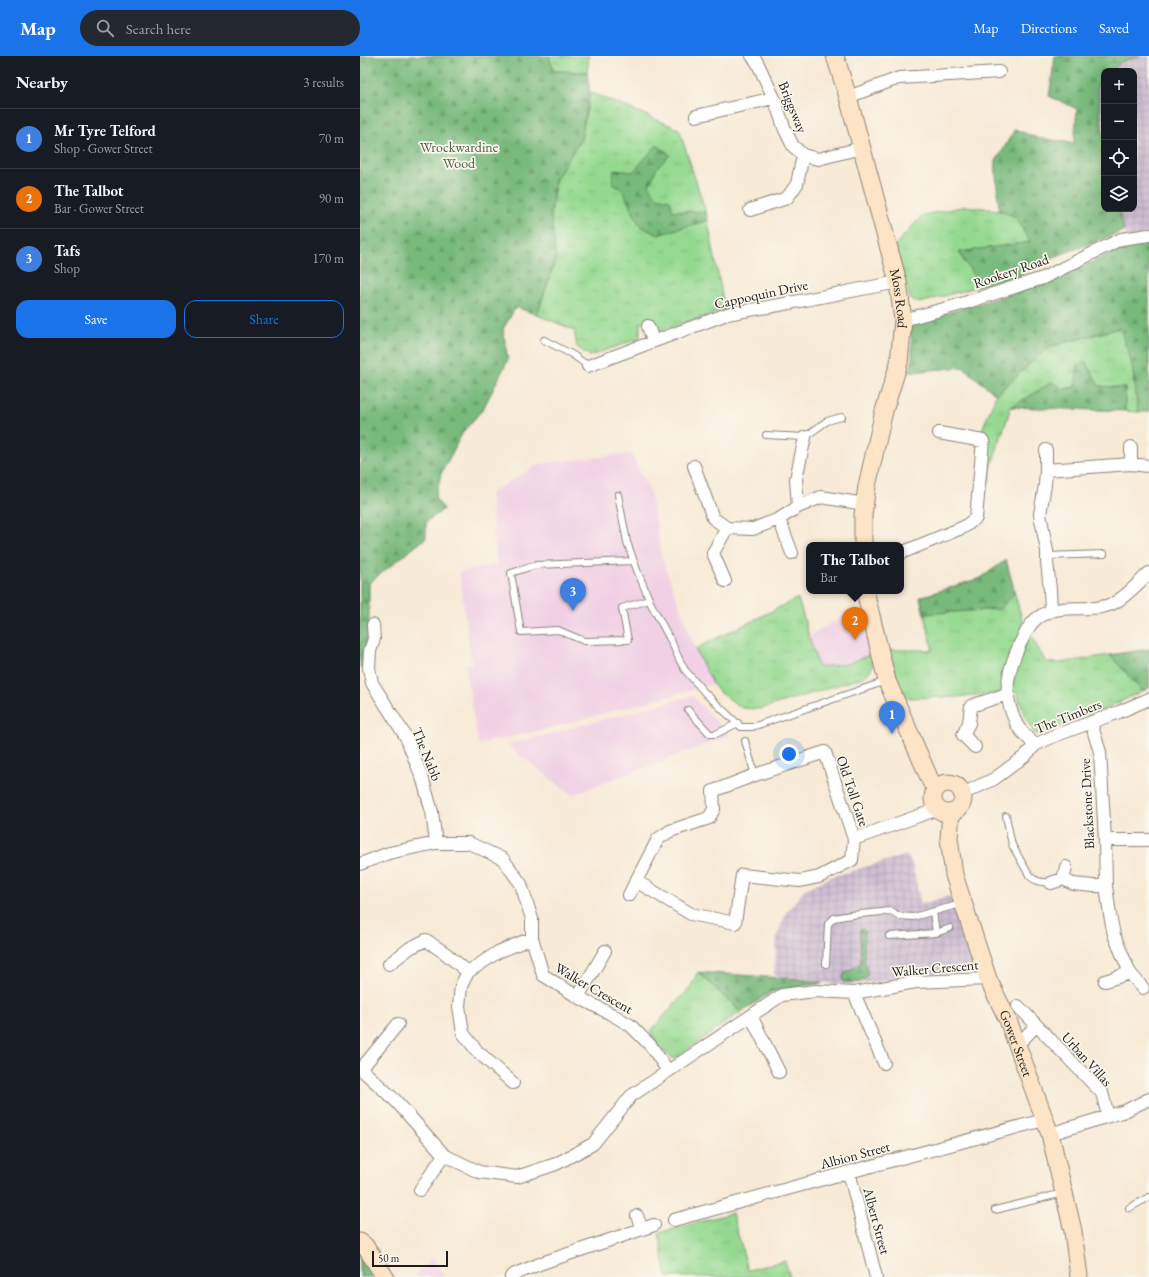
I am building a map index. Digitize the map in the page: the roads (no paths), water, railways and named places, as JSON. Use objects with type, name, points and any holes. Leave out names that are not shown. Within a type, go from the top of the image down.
[{"type":"street","name":"Briggsway","points":[[752,56],[757,62],[774,98],[785,130],[793,146],[803,155]]},
{"type":"street","name":"Moss Road","points":[[835,56],[848,98],[898,282],[902,320],[899,363],[884,411],[863,515],[863,542]]},
{"type":"street","points":[[848,98],[899,78],[999,72]]},
{"type":"street","points":[[696,116],[774,98]]},
{"type":"street","points":[[750,210],[788,198],[797,184],[803,155],[818,159],[861,148]]},
{"type":"street","name":"Rookery Road","points":[[902,320],[955,306],[1043,278],[1121,239],[1149,235]]},
{"type":"street","name":"Cappoquin Drive","points":[[588,366],[727,314],[898,282]]},
{"type":"street","points":[[648,326],[653,341]]},
{"type":"street","points":[[904,553],[964,527],[976,518],[983,441],[939,433]]},
{"type":"street","points":[[798,507],[796,479],[805,437]]},
{"type":"street","points":[[1131,447],[1131,464]]},
{"type":"street","points":[[1046,450],[1045,485],[1040,514],[1047,551],[1051,610]]},
{"type":"street","points":[[1046,470],[1131,464],[1148,466]]},
{"type":"street","points":[[694,466],[713,518],[727,528],[753,529],[779,519],[798,507],[821,497],[865,504]]},
{"type":"street","points":[[779,519],[792,553]]},
{"type":"street","points":[[725,581],[713,553],[727,528]]},
{"type":"street","points":[[1035,745],[1017,725],[1007,694],[1010,670],[1024,635],[1033,621],[1051,610],[1089,608],[1115,603],[1149,573]]},
{"type":"street","points":[[866,594],[887,681],[931,782],[938,788],[944,784],[955,785],[962,794],[963,799],[957,810],[944,811]]},
{"type":"street","points":[[372,683],[369,668],[370,651],[374,639],[373,625]]},
{"type":"street","points":[[360,678],[372,683]]},
{"type":"street","name":"The Nabb","points":[[372,683],[406,737],[424,780],[432,812],[436,843]]},
{"type":"street","points":[[975,747],[963,735],[969,722],[971,706],[1007,694]]},
{"type":"street","name":"The Timbers","points":[[962,794],[994,779],[1024,756],[1035,745],[1054,736],[1091,723],[1149,699]]},
{"type":"street","name":"Blackstone Drive","points":[[1091,723],[1100,752],[1106,886],[1114,935],[1130,973],[1142,988]]},
{"type":"street","name":"Old Toll Gate","points":[[629,895],[636,881],[658,839],[670,831],[709,818],[714,810],[713,791],[755,775],[825,752],[854,839],[852,860],[819,877],[800,881],[742,875],[735,923],[691,914],[636,881]]},
{"type":"street","name":"Gower Street","points":[[938,788],[933,796],[934,803],[944,811],[954,875],[963,903],[988,978],[1008,1020],[1047,1127],[1065,1192],[1073,1231],[1079,1277]]},
{"type":"street","name":"Old Toll Gate","points":[[854,839],[944,811]]},
{"type":"street","points":[[1105,840],[1149,840]]},
{"type":"street","name":"Walker Crescent","points":[[360,864],[390,852],[436,843],[470,843],[504,859],[521,884],[532,919],[532,938],[543,975],[578,997],[630,1025],[651,1046],[668,1071]]},
{"type":"street","points":[[1063,880],[1066,867]]},
{"type":"street","points":[[1051,883],[1063,880],[1073,884],[1106,886]]},
{"type":"street","points":[[513,1083],[477,1050],[463,1033],[459,1006],[461,986],[468,972],[498,952],[532,938]]},
{"type":"street","points":[[390,964],[410,948],[426,940],[468,972]]},
{"type":"street","points":[[578,997],[606,951]]},
{"type":"street","points":[[1105,981],[1130,973]]},
{"type":"street","name":"Walker Crescent","points":[[360,1068],[396,1101],[444,1155],[479,1172],[517,1177],[556,1164],[593,1144],[631,1096],[782,995],[815,991],[854,993],[916,982],[988,978]]},
{"type":"street","points":[[854,993],[884,1063]]},
{"type":"street","name":"Urban Villas","points":[[1018,1006],[1102,1093],[1108,1116]]},
{"type":"street","points":[[751,1016],[779,1072]]},
{"type":"street","points":[[360,1068],[398,1024]]},
{"type":"street","points":[[1017,1045],[1036,1026]]},
{"type":"street","name":"Albion Street","points":[[674,1220],[849,1172],[1047,1127],[1108,1116],[1125,1111],[1149,1099]]},
{"type":"street","points":[[420,1190],[444,1155]]},
{"type":"street","name":"Albert Street","points":[[849,1172],[876,1277]]},
{"type":"street","points":[[638,1216],[642,1229]]},
{"type":"street","points":[[511,1277],[542,1263],[654,1225]]},
{"type":"street","points":[[360,1242],[365,1246],[385,1277]]},
{"type":"lane","points":[[544,340],[570,353],[588,366]]},
{"type":"lane","points":[[766,435],[805,437],[827,421],[842,417]]},
{"type":"lane","points":[[618,495],[627,542],[633,561],[649,600],[686,670],[705,693],[741,727],[752,727],[887,681]]},
{"type":"lane","points":[[1047,556],[1104,554]]},
{"type":"lane","points":[[633,561],[536,565],[511,573],[521,632],[558,630],[584,641],[628,640],[622,608],[649,600]]},
{"type":"lane","points":[[688,710],[710,734],[716,734],[738,723]]},
{"type":"lane","points":[[745,741],[755,775]]},
{"type":"lane","points":[[1006,816],[1012,845],[1029,875],[1039,882],[1051,883]]},
{"type":"lane","points":[[826,964],[828,924],[834,918],[891,911],[899,916],[913,917],[963,903]]},
{"type":"lane","points":[[933,912],[936,933]]},
{"type":"lane","points":[[889,936],[936,933],[950,928]]},
{"type":"lane","points":[[995,1210],[1065,1192]]},
{"type":"lane","points":[[1128,1208],[1149,1197]]},
{"type":"place","name":"Tafs","points":[[573,611]]},
{"type":"place","name":"The Talbot","points":[[855,640]]},
{"type":"place","name":"Mr Tyre Telford","points":[[892,734]]},
{"type":"park label","name":"Wrockwardine Wood","points":[[459,156]]}]
